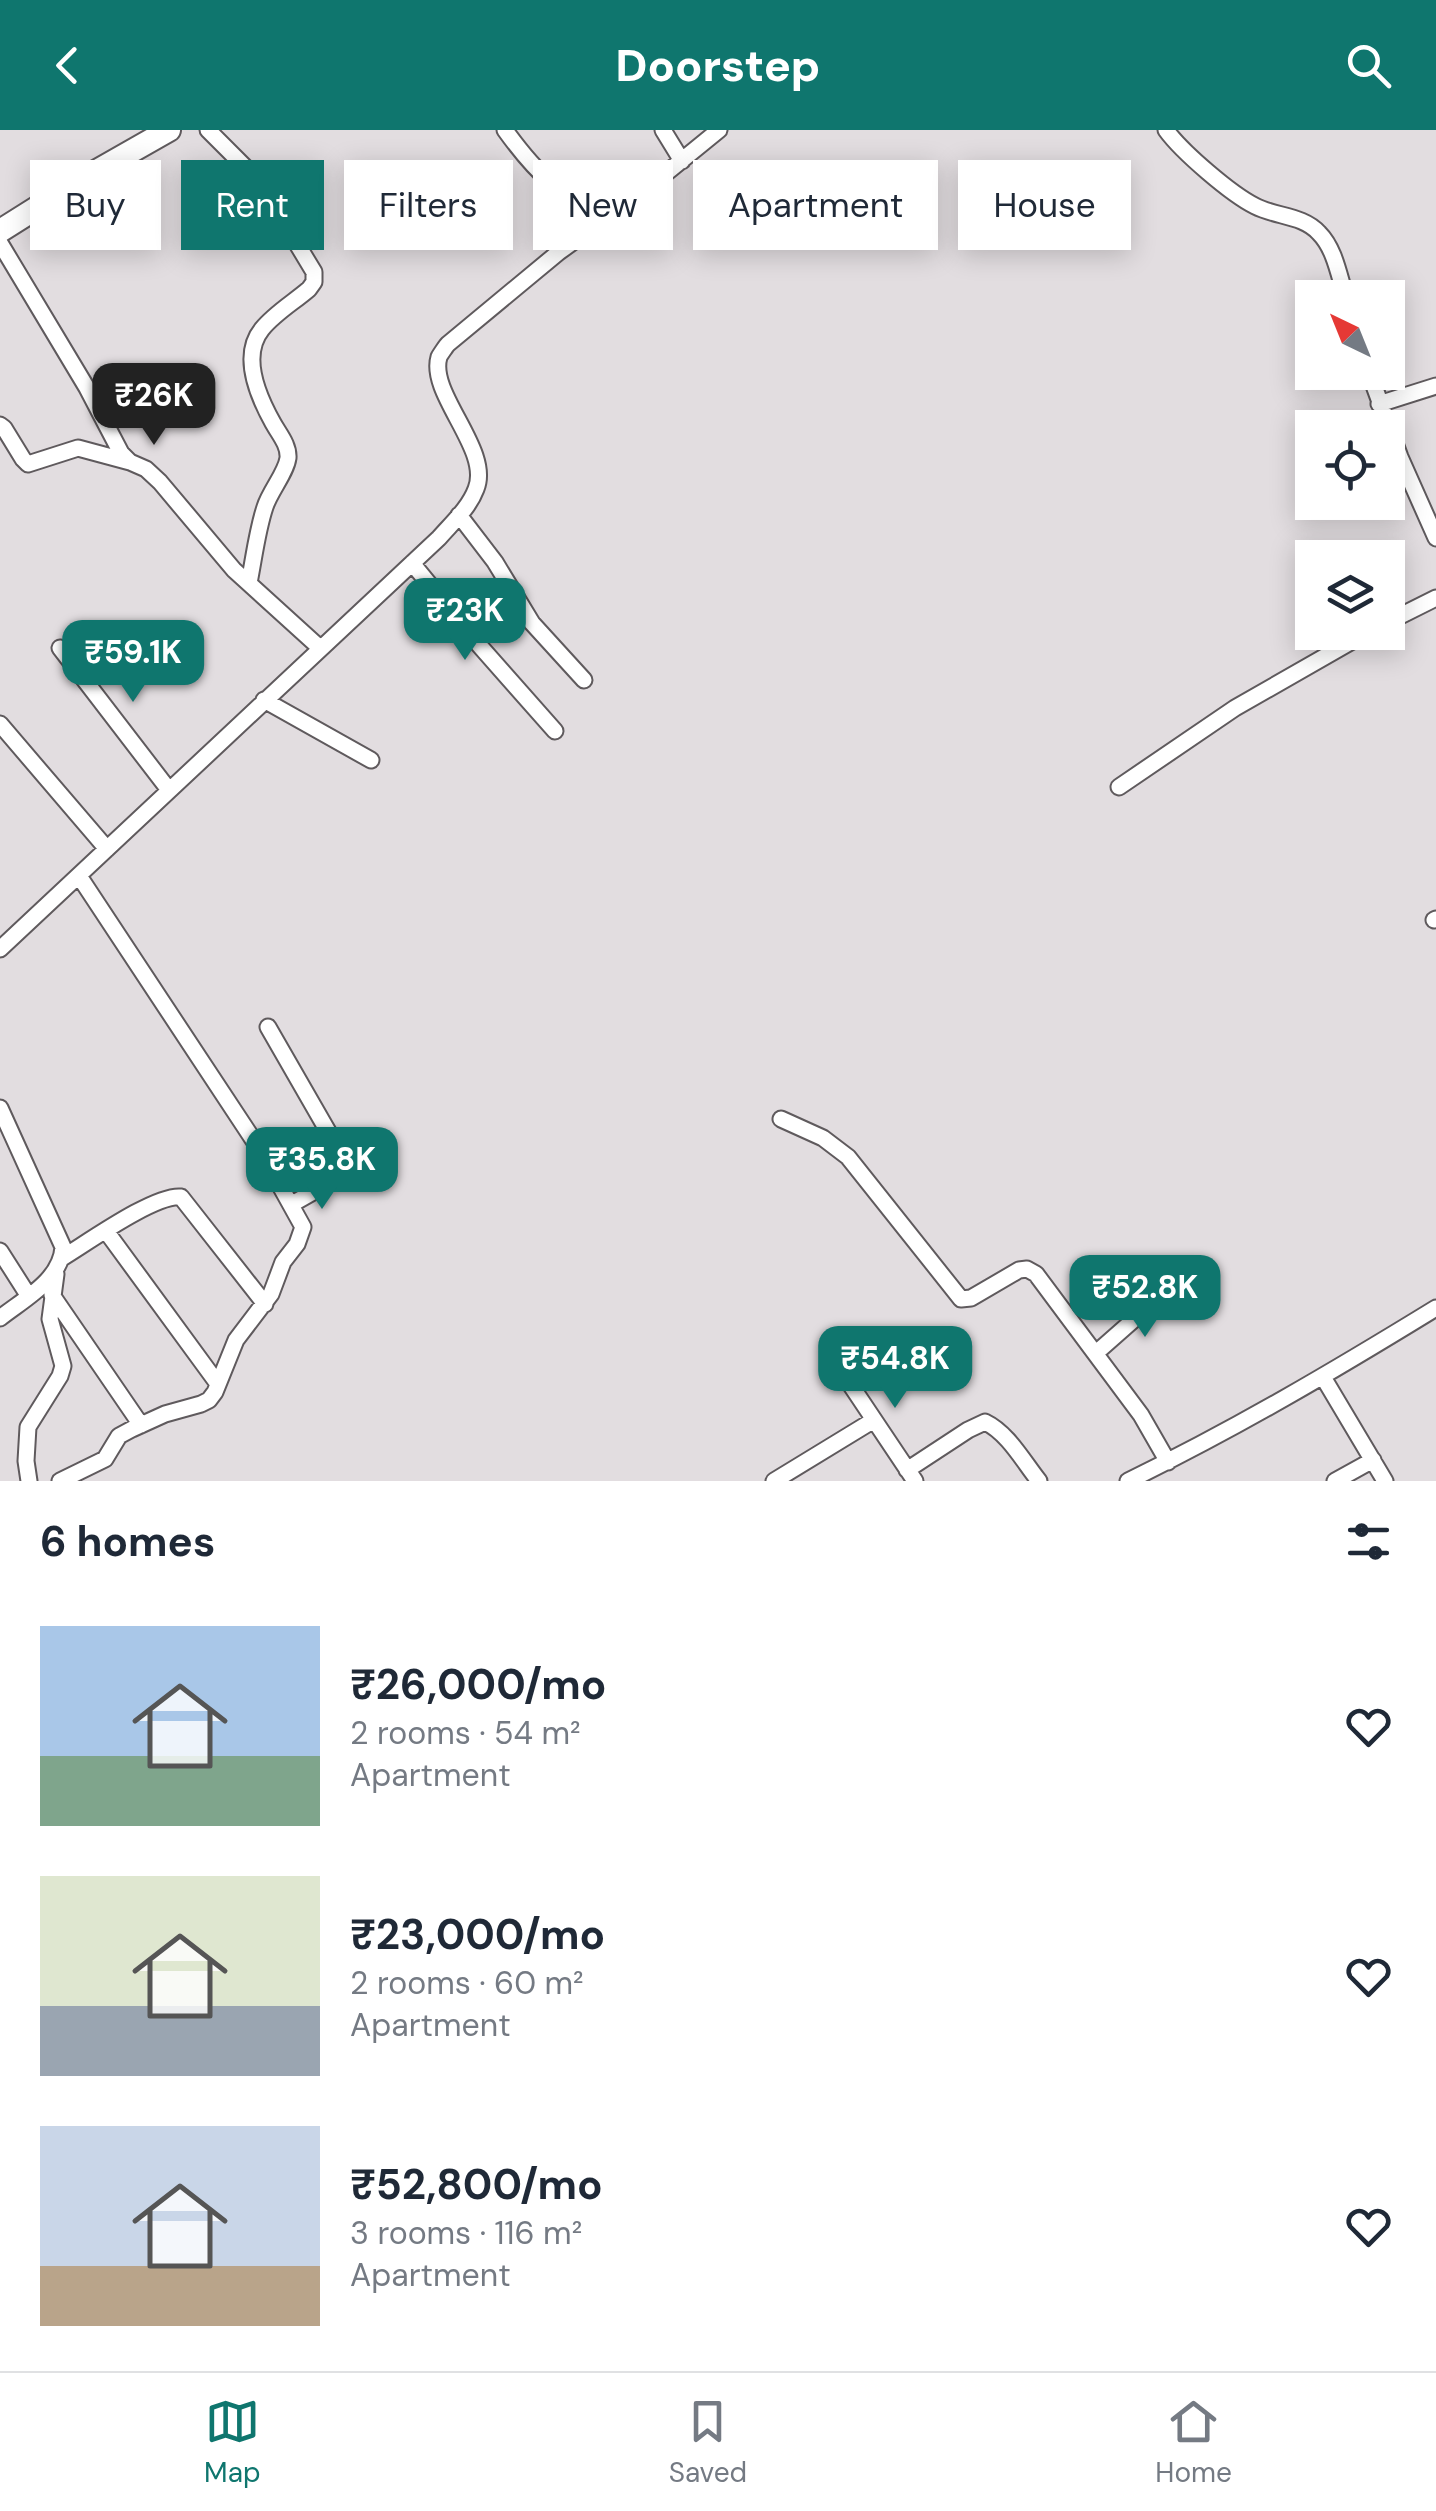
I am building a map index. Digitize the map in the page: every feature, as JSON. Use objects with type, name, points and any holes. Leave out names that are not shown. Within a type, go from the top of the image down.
[{"type":"street","points":[[0,231],[169,130]]},
{"type":"street","points":[[208,130],[252,174],[314,272],[310,289],[260,331],[254,348],[256,389],[288,454],[264,508],[249,583]]},
{"type":"street","points":[[505,130],[533,163]]},
{"type":"street","points":[[663,130],[682,161]]},
{"type":"street","points":[[673,168],[719,130]]},
{"type":"street","points":[[1166,130],[1183,150],[1253,206],[1317,229],[1333,255],[1341,280]]},
{"type":"street","points":[[0,242],[87,388],[115,445],[130,462]]},
{"type":"street","points":[[0,949],[412,563],[458,515],[477,488],[479,474],[439,374],[439,356],[448,344],[562,250]]},
{"type":"street","points":[[1379,404],[1436,386]]},
{"type":"street","points":[[1375,390],[1428,502],[1436,538]]},
{"type":"street","points":[[0,425],[28,464],[78,448],[146,469],[216,550],[320,648]]},
{"type":"street","points":[[458,515],[495,562],[532,624],[584,680]]},
{"type":"street","points":[[412,563],[556,732]]},
{"type":"street","points":[[1405,614],[1436,598]]},
{"type":"street","points":[[60,648],[170,790]]},
{"type":"street","points":[[1119,788],[1234,708],[1336,650]]},
{"type":"street","points":[[264,700],[371,760]]},
{"type":"street","points":[[0,724],[107,849]]},
{"type":"street","points":[[60,1481],[104,1460],[119,1436],[141,1424],[209,1400],[236,1340],[265,1304],[304,1227],[262,1153],[79,876]]},
{"type":"street","points":[[268,1026],[346,1166],[336,1178],[292,1204]]},
{"type":"street","points":[[0,1108],[63,1247],[50,1319],[63,1366],[28,1427],[29,1481]]},
{"type":"street","points":[[781,1120],[823,1138],[848,1157],[962,1298],[971,1298],[1018,1270],[1027,1268],[1036,1274],[1141,1415],[1168,1462]]},
{"type":"street","points":[[0,1318],[59,1264],[106,1231],[174,1196],[181,1197],[265,1304]]},
{"type":"street","points":[[106,1231],[218,1384]]},
{"type":"street","points":[[0,1251],[28,1296]]},
{"type":"street","points":[[1096,1353],[1164,1292]]},
{"type":"street","points":[[52,1295],[141,1424]]},
{"type":"street","points":[[1128,1481],[1206,1443],[1436,1308]]},
{"type":"street","points":[[838,1366],[913,1478],[968,1430],[985,1422],[1007,1440],[1039,1481]]},
{"type":"street","points":[[1323,1377],[1385,1481]]},
{"type":"street","points":[[774,1481],[874,1420]]},
{"type":"street","points":[[1335,1481],[1372,1460]]}]
